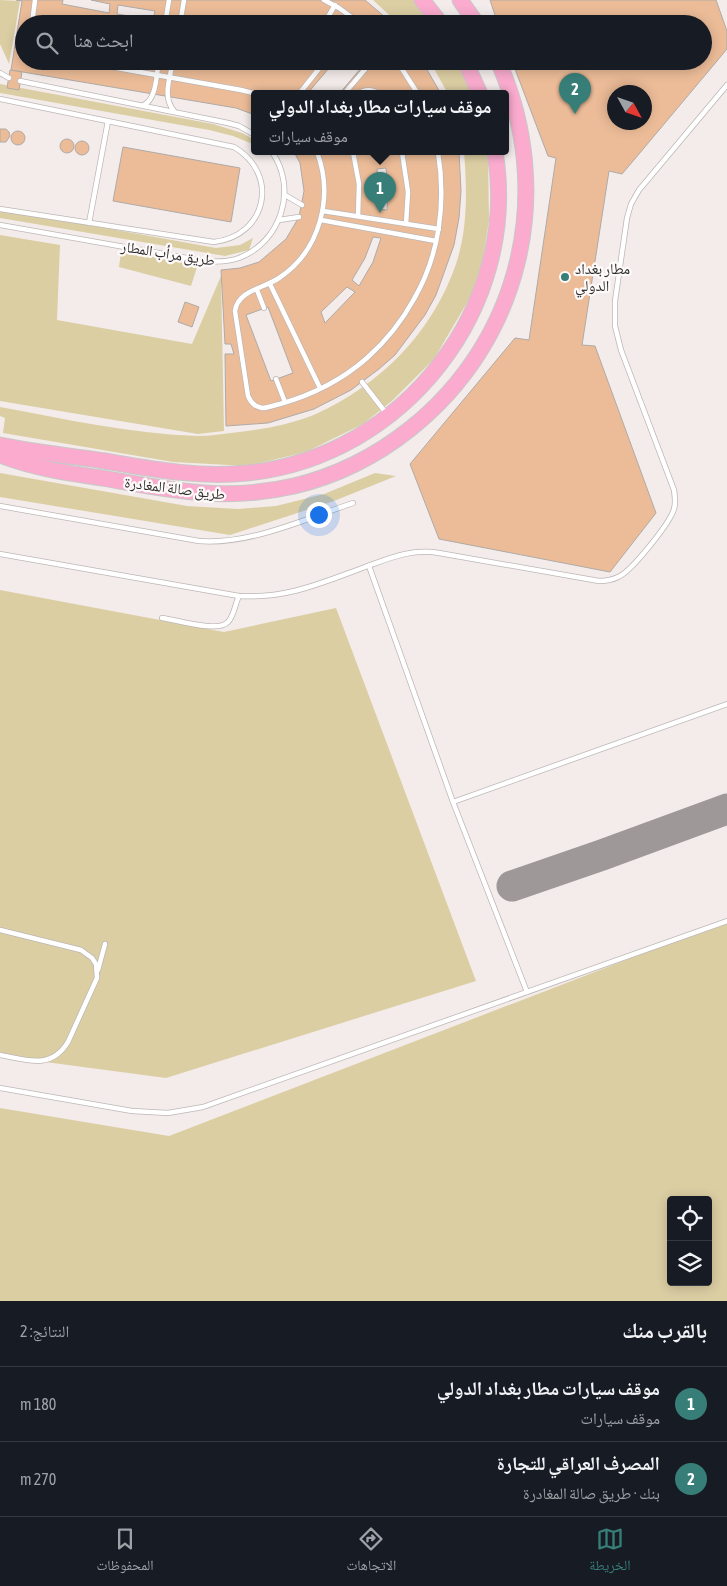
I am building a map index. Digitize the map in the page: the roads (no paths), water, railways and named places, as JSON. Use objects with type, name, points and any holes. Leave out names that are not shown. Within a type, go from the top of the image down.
[{"type":"main road","points":[[422,0],[434,15]]},
{"type":"main road","points":[[460,0],[471,15]]},
{"type":"main road","points":[[469,70],[478,90]]},
{"type":"main road","name":"طريق صالة المغادرة","points":[[501,70],[509,90]]},
{"type":"main road","name":"طريق صالة المغادرة","points":[[0,454],[40,467],[77,474],[172,490],[204,494],[234,494],[266,491],[325,477],[377,452],[407,431],[441,401],[472,362],[497,321],[512,281],[518,259],[526,212],[525,163],[516,113],[509,90]]},
{"type":"main road","points":[[0,445],[176,473],[225,475],[266,470],[299,462],[346,443],[388,417],[420,388],[447,356],[469,319],[492,260],[496,240],[499,199],[495,155]]},
{"type":"lane","points":[[33,15],[35,0]]},
{"type":"lane","points":[[166,15],[169,0]]},
{"type":"lane","points":[[182,15],[184,0]]},
{"type":"lane","points":[[324,0],[335,5],[348,15]]},
{"type":"lane","points":[[329,15],[335,5]]},
{"type":"lane","points":[[125,70],[251,92]]},
{"type":"lane","points":[[144,105],[150,102],[154,94],[157,70]]},
{"type":"lane","points":[[171,70],[167,96],[169,105],[174,111]]},
{"type":"lane","points":[[302,90],[318,70]]},
{"type":"lane","points":[[347,90],[364,70]]},
{"type":"lane","points":[[403,70],[415,90]]},
{"type":"lane","points":[[0,72],[9,78]]},
{"type":"lane","points":[[20,81],[174,111],[239,126],[251,133]]},
{"type":"lane","points":[[0,554],[239,596],[265,597],[290,593],[403,554],[430,551],[605,581],[618,578],[628,571],[668,522],[674,510],[674,490],[621,350],[615,326],[615,301],[626,218],[634,197],[727,85]]},
{"type":"lane","points":[[0,99],[234,147],[249,158],[259,174],[262,184],[262,203],[259,212],[248,228],[232,238],[214,242],[0,209]]},
{"type":"lane","points":[[88,223],[108,121]]},
{"type":"lane","name":"طريق مرأب المطار","points":[[0,224],[193,260],[216,262],[238,258],[258,247],[270,235],[279,220],[285,194],[280,165],[274,155]]},
{"type":"lane","points":[[318,155],[323,172],[323,211],[313,239],[290,270],[270,284],[244,294],[236,304],[235,311],[248,396],[255,406],[261,408],[285,402],[337,380],[368,358],[394,330],[423,282],[436,241],[439,229],[442,186],[438,155]]},
{"type":"lane","points":[[354,155],[359,184],[358,216]]},
{"type":"lane","points":[[402,155],[408,192],[406,224]]},
{"type":"lane","points":[[285,194],[302,205]]},
{"type":"lane","points":[[323,211],[439,229]]},
{"type":"lane","points":[[279,220],[299,216]]},
{"type":"lane","points":[[321,220],[436,241]]},
{"type":"lane","points":[[270,284],[320,388]]},
{"type":"lane","points":[[257,290],[264,308]]},
{"type":"lane","points":[[276,379],[285,402]]},
{"type":"lane","points":[[362,382],[388,417]]},
{"type":"lane","points":[[0,506],[199,541],[221,542],[253,536],[353,503]]},
{"type":"lane","points":[[369,566],[453,802],[527,992]]},
{"type":"lane","points":[[162,618],[213,627],[222,626],[230,620],[239,596]]},
{"type":"lane","points":[[453,802],[727,704]]},
{"type":"lane","points":[[0,1088],[132,1111],[168,1113],[185,1111],[220,1102],[727,921]]},
{"type":"lane","points":[[0,930],[81,950],[92,958],[98,971]]},
{"type":"lane","points":[[0,1054],[40,1061],[57,1055],[64,1050],[95,985],[105,944]]},
{"type":"place","name":"المصرف العراقي للتجارة","points":[[575,114]]},
{"type":"place","name":"موقف سيارات مطار بغداد الدولي","points":[[380,213]]},
{"type":"place","name":"مطار بغداد الدولي","points":[[565,277]]}]
